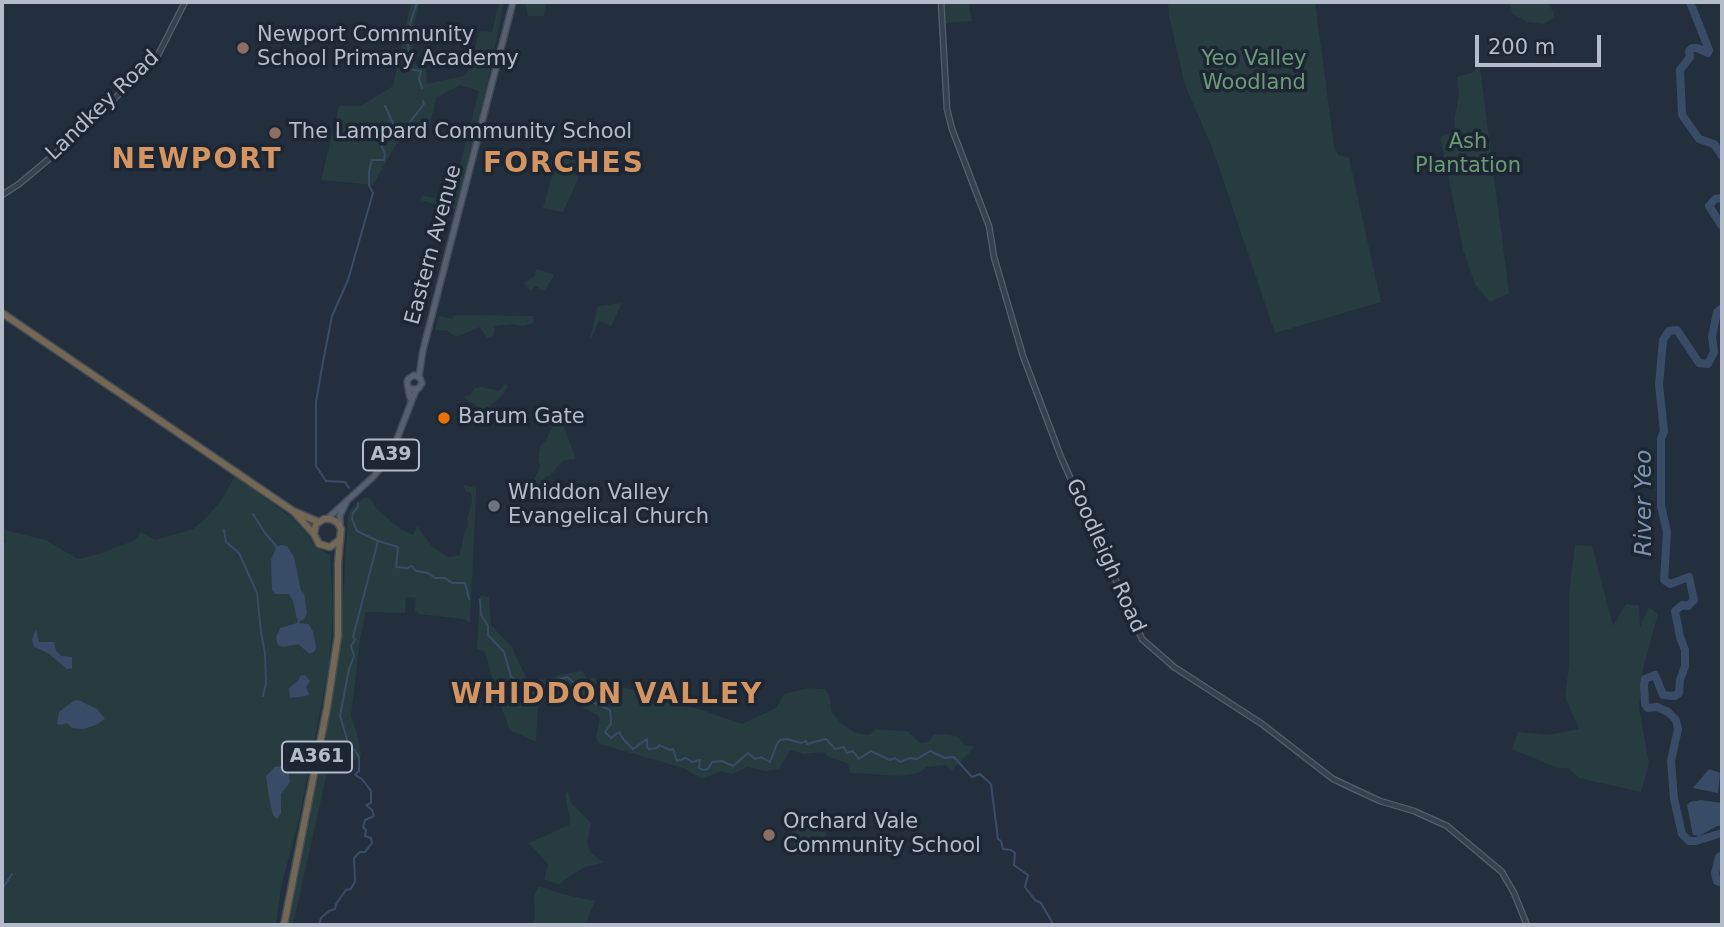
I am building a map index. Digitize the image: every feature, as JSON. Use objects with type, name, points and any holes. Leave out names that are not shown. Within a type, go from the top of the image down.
[{"type":"highway","points":[[2,313],[293,511],[319,522],[327,519],[334,521],[340,527],[341,535],[334,545],[326,547]]},
{"type":"highway","points":[[293,511],[314,534],[316,541],[332,551],[338,563]]},
{"type":"highway","points":[[314,534],[319,522]]},
{"type":"highway","name":"A361","points":[[284,925],[334,669],[338,636],[339,540]]},
{"type":"main road","name":"Eastern Avenue","points":[[415,376],[512,2]]},
{"type":"main road","points":[[415,376],[422,383],[416,390],[408,387],[408,379],[415,376]]},
{"type":"main road","name":"A39","points":[[408,387],[410,401]]},
{"type":"main road","name":"A39","points":[[327,519],[373,477],[390,457],[416,390]]},
{"type":"main road","name":"A39","points":[[340,527],[342,510],[352,494]]},
{"type":"street","name":"Landkey Road","points":[[2,195],[74,138],[157,57],[185,2]]},
{"type":"street","name":"Goodleigh Road","points":[[941,2],[947,109],[951,129],[989,226],[994,257],[1023,356],[1061,457],[1142,639],[1174,667],[1262,724],[1333,779],[1380,801],[1415,811],[1447,826],[1502,872],[1527,925]]},
{"type":"green space","points":[[411,2],[420,2],[412,32],[414,64],[426,67],[427,84],[463,76],[470,69],[479,31],[492,32],[499,4],[493,2],[504,2],[486,90],[455,209],[420,200],[422,195],[444,200],[449,184],[455,184],[479,91],[460,85],[436,98],[428,133],[399,139],[373,185],[321,180],[339,106],[361,106],[393,86]]},
{"type":"green space","points":[[525,2],[546,2],[544,16],[528,16]]},
{"type":"green space","points":[[945,2],[968,2],[972,21],[945,23]]},
{"type":"green space","name":"Yeo Valley Woodland","points":[[1168,2],[1315,2],[1334,146],[1338,155],[1349,158],[1381,302],[1275,333],[1213,150],[1185,85]]},
{"type":"green space","points":[[1509,2],[1547,2],[1554,13],[1553,18],[1543,24],[1528,22],[1513,14]]},
{"type":"green space","name":"Ash Plantation","points":[[1479,60],[1509,293],[1490,302],[1475,284],[1463,249],[1440,137],[1454,132],[1459,96],[1457,77],[1474,72]]},
{"type":"green space","points":[[560,148],[582,152],[578,173],[580,175],[563,212],[543,208],[555,166],[550,164],[551,159],[557,161]]},
{"type":"green space","points":[[536,269],[553,274],[545,290],[542,291],[536,286],[530,291],[524,283],[535,276]]},
{"type":"green space","points":[[622,303],[611,326],[599,321],[591,339],[598,306]]},
{"type":"green space","points":[[439,316],[453,319],[453,316],[533,316],[534,323],[523,326],[495,326],[493,336],[487,338],[480,327],[456,337],[446,330],[435,330]]},
{"type":"green space","points":[[504,384],[508,386],[504,393],[483,410],[463,397],[470,395],[474,388],[499,391]]},
{"type":"green space","points":[[559,414],[568,419],[564,427],[576,459],[562,461],[551,475],[545,477],[542,483],[542,500],[534,501],[532,484],[541,465],[538,462],[540,446]]},
{"type":"green space","points":[[235,475],[292,518],[310,537],[314,546],[330,555],[333,612],[329,666],[299,819],[281,887],[276,925],[2,925],[4,530],[46,540],[78,559],[99,554],[135,540],[141,532],[155,540],[193,529],[223,498]]},
{"type":"green space","points":[[463,485],[476,488],[470,623],[464,619],[419,614],[415,611],[416,598],[406,597],[405,613],[366,612],[351,716],[361,756],[355,760],[346,760],[340,741],[334,741],[293,925],[287,925],[335,680],[350,510],[363,498],[370,498],[377,509],[400,529],[413,535],[417,526],[432,546],[448,557],[460,555],[472,502],[471,493],[466,491]]},
{"type":"green space","points":[[1575,545],[1592,546],[1613,626],[1626,604],[1639,606],[1640,627],[1649,607],[1658,614],[1643,668],[1639,708],[1649,763],[1641,792],[1579,778],[1568,768],[1558,768],[1512,749],[1518,732],[1548,735],[1579,729],[1565,697],[1569,666],[1569,593]]},
{"type":"green space","points":[[480,596],[489,597],[491,625],[511,646],[527,679],[547,680],[582,671],[588,680],[594,677],[601,687],[608,683],[742,724],[776,708],[784,694],[810,688],[824,689],[829,695],[832,713],[855,733],[869,735],[876,729],[907,731],[920,743],[928,742],[934,735],[947,734],[958,737],[965,745],[975,747],[951,771],[946,765],[927,767],[918,773],[900,776],[851,773],[847,763],[823,752],[804,754],[790,750],[779,769],[765,771],[748,767],[732,774],[720,771],[703,779],[683,768],[600,744],[596,738],[600,719],[598,715],[558,695],[551,702],[546,701],[538,706],[536,742],[510,730],[485,652],[477,649]]},
{"type":"green space","points":[[568,790],[571,803],[591,823],[587,842],[590,852],[604,863],[585,867],[560,885],[544,879],[548,864],[529,843],[569,825],[565,795]]},
{"type":"green space","points":[[823,820],[828,842],[795,848],[790,827]]},
{"type":"green space","points":[[539,886],[595,901],[585,925],[532,925],[535,917],[534,895]]},
{"type":"water","points":[[287,546],[294,557],[301,591],[304,593],[307,613],[301,621],[297,619],[289,594],[275,594],[272,589],[271,560],[276,547]]},
{"type":"water","points":[[297,623],[309,624],[313,632],[316,646],[315,651],[310,654],[298,644],[283,647],[278,645],[276,638],[280,628]]},
{"type":"water","points":[[36,629],[39,642],[54,642],[56,651],[62,656],[72,657],[72,668],[67,669],[48,653],[34,647],[32,640]]},
{"type":"water","points":[[305,675],[310,681],[306,687],[309,694],[290,698],[289,688],[300,676]]},
{"type":"water","points":[[78,700],[97,709],[105,719],[83,729],[72,728],[67,723],[57,724],[59,712]]},
{"type":"water","points":[[275,767],[288,768],[290,782],[281,794],[281,813],[277,819],[273,815],[266,776]]},
{"type":"water","points":[[1709,769],[1720,773],[1718,793],[1693,788]]},
{"type":"water","points":[[1701,800],[1722,803],[1722,826],[1699,836],[1693,835],[1687,805]]},
{"type":"waterway","points":[[417,2],[408,31],[409,69],[421,71],[419,79],[422,88]]},
{"type":"waterway","name":"River Yeo","points":[[1690,2],[1709,50],[1708,53],[1692,48],[1689,51],[1690,57],[1680,70],[1682,115],[1699,139],[1714,144],[1722,156]]},
{"type":"waterway","points":[[349,488],[345,482],[326,481],[316,466],[316,402],[323,362],[332,316],[348,280],[373,193],[369,185],[372,160],[384,160],[381,144],[406,127],[424,104],[423,101]]},
{"type":"waterway","points":[[385,106],[398,134]]},
{"type":"waterway","name":"River Yeo","points":[[1722,198],[1715,199],[1709,206],[1722,226]]},
{"type":"waterway","name":"River Yeo","points":[[1722,308],[1717,312],[1712,337],[1714,352],[1708,364],[1699,363],[1677,330],[1669,331],[1663,340],[1659,385],[1664,431],[1661,439],[1661,506],[1667,532],[1664,580],[1670,584],[1689,577],[1694,600],[1688,606],[1682,605],[1675,611],[1685,650],[1685,666],[1679,693],[1675,696],[1663,695],[1655,675],[1645,679],[1644,685],[1645,704],[1648,708],[1657,707],[1676,720],[1678,729],[1671,761],[1674,799],[1682,834],[1689,841],[1696,841],[1722,833]]},
{"type":"waterway","points":[[319,925],[321,918],[335,909],[346,890],[351,889],[355,881],[354,858],[360,852],[365,852],[372,843],[371,838],[365,836],[366,830],[363,827],[365,820],[374,816],[366,805],[371,803],[371,791],[362,779],[355,775],[359,771],[359,757],[355,750],[350,749],[340,716],[354,656],[351,646],[355,640],[353,637],[378,541],[357,531],[352,519],[358,503]]},
{"type":"waterway","points":[[253,514],[277,547]]},
{"type":"waterway","points":[[224,530],[226,542],[239,553],[257,593],[265,653],[266,683],[263,696]]},
{"type":"waterway","points":[[378,541],[398,547],[396,567],[412,566],[416,571],[428,573],[435,578],[445,578],[452,583],[465,583],[469,599]]},
{"type":"waterway","points":[[480,600],[481,615],[488,626],[488,635],[504,652],[511,677],[536,696],[552,689],[557,680],[567,677],[578,686],[575,693],[577,695],[610,710],[611,724],[605,732],[611,738],[619,732],[633,749],[647,739],[649,749],[659,745],[673,749],[677,761],[686,758],[692,762],[700,760],[699,768],[703,770],[708,769],[712,762],[722,761],[733,766],[748,753],[755,759],[761,757],[770,762],[777,744],[780,740],[787,739],[801,743],[806,741],[807,744],[826,739],[835,749],[844,747],[847,753],[853,751],[859,759],[871,751],[900,762],[910,758],[917,759],[930,751],[945,758],[954,757],[972,777],[980,774],[991,784],[998,839],[1003,849],[1015,853],[1014,865],[1028,875],[1025,887],[1035,900],[1041,903],[1052,922],[1049,925]]},
{"type":"waterway","points":[[298,624],[299,620]]},
{"type":"waterway","name":"River Yeo","points":[[1722,855],[1715,873],[1717,881],[1722,883]]},
{"type":"waterway","points":[[2,889],[12,874]]},
{"type":"place","name":"Newport Community School Primary Academy","points":[[243,48]]},
{"type":"place","name":"The Lampard Community School","points":[[275,133]]},
{"type":"place","name":"Barum Gate","points":[[444,418]]},
{"type":"place","name":"Whiddon Valley Evangelical Church","points":[[494,506]]},
{"type":"place","name":"Orchard Vale Community School","points":[[769,835]]},
{"type":"district","name":"NEWPORT","points":[[197,161]]},
{"type":"district","name":"FORCHES","points":[[564,165]]},
{"type":"district","name":"WHIDDON VALLEY","points":[[607,696]]}]
